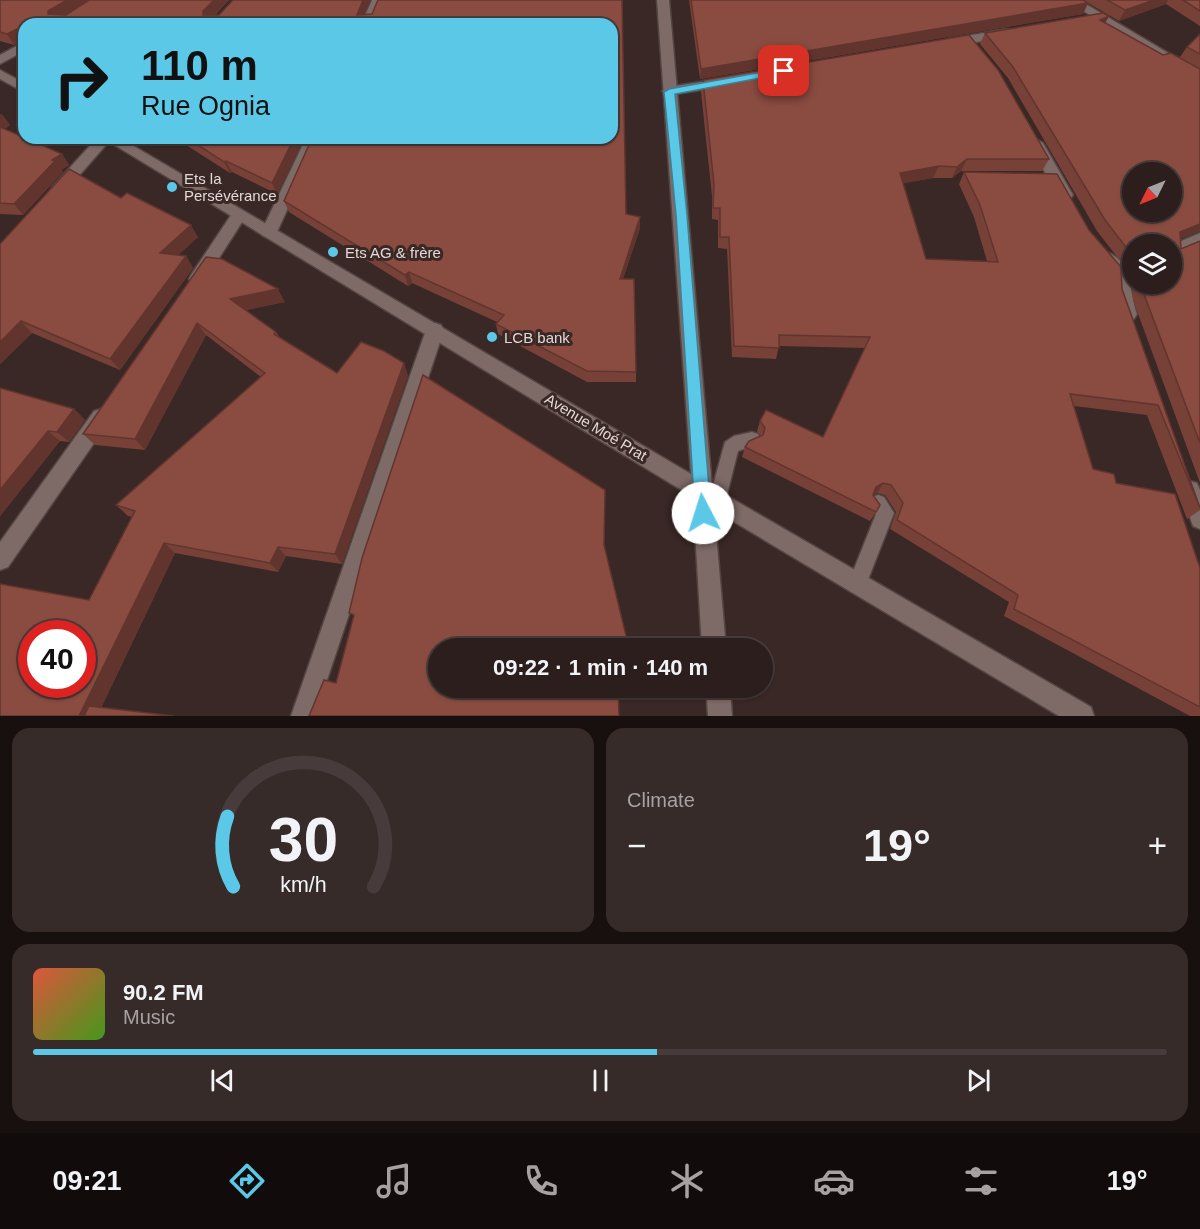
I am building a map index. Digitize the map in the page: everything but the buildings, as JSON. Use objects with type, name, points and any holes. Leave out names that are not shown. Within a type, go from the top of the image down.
[{"type":"street","points":[[370,18],[378,0]]},
{"type":"street","points":[[663,0],[669,92],[710,495],[714,638]]},
{"type":"street","points":[[1071,0],[1200,77]]},
{"type":"street","points":[[1078,21],[1100,17]]},
{"type":"street","points":[[933,45],[1023,30]]},
{"type":"street","points":[[968,39],[981,56]]},
{"type":"street","points":[[0,60],[18,50]]},
{"type":"street","points":[[0,74],[18,84]]},
{"type":"street","points":[[669,92],[738,80]]},
{"type":"street","points":[[1029,129],[1049,178],[1072,207]]},
{"type":"street","points":[[45,204],[100,144]]},
{"type":"street","name":"Avenue Moé Prat","points":[[120,144],[238,216],[435,330],[856,585],[1082,716]]},
{"type":"street","points":[[269,232],[310,144]]},
{"type":"street","points":[[188,292],[238,216]]},
{"type":"street","points":[[1182,247],[1200,239]]},
{"type":"street","points":[[1096,244],[1122,268]]},
{"type":"street","points":[[1124,294],[1123,300],[1135,333]]},
{"type":"street","points":[[303,716],[435,330]]},
{"type":"street","points":[[0,560],[114,397]]},
{"type":"street","points":[[1185,476],[1200,519]]},
{"type":"street","points":[[719,698],[720,716]]},
{"type":"lane","points":[[710,495],[731,447],[740,441],[752,439]]},
{"type":"lane","points":[[856,585],[885,513],[878,504]]},
{"type":"place","name":"Ets la Persévérance","points":[[172,187]]},
{"type":"place","name":"Ets AG & frère","points":[[333,252]]},
{"type":"place","name":"LCB bank","points":[[492,337]]},
{"type":"route","points":[[703,513],[682,215],[669,92],[784,71]]}]
